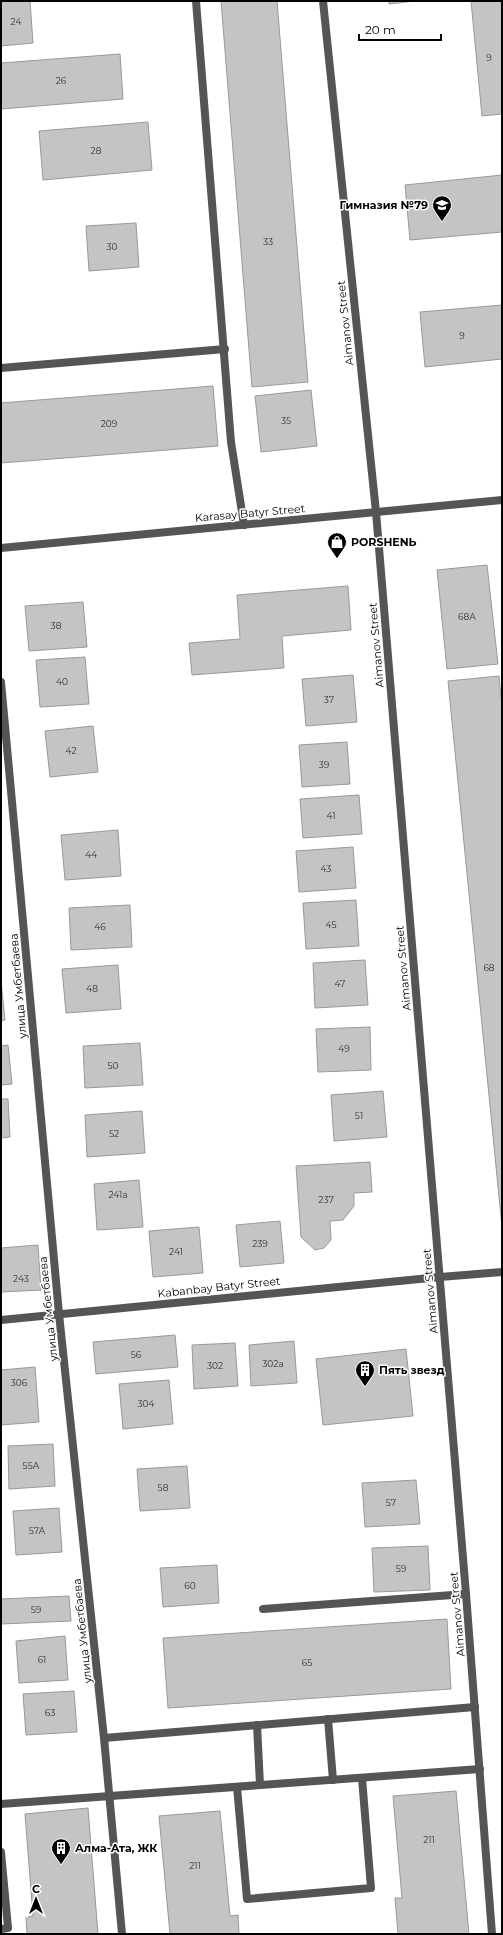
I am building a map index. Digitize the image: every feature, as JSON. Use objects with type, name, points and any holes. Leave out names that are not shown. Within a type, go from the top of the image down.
[{"type":"street","points":[[196,1],[225,349],[231,442],[244,524]]},
{"type":"street","name":"Aimanov Street","points":[[323,1],[376,512],[466,1594],[492,1934]]},
{"type":"street","points":[[1,368],[225,349]]},
{"type":"street","name":"Karasay Batyr Street","points":[[1,548],[502,500]]},
{"type":"street","name":"улица Умбетбаева","points":[[1,682],[59,1314],[104,1738],[122,1934]]},
{"type":"street","name":"Kabanbay Batyr Street","points":[[1,1320],[440,1276],[502,1272]]},
{"type":"street","points":[[263,1609],[466,1594]]},
{"type":"street","points":[[104,1738],[475,1707]]},
{"type":"street","points":[[328,1719],[333,1780]]},
{"type":"street","points":[[256,1725],[260,1785]]},
{"type":"street","points":[[1,1804],[480,1769]]},
{"type":"street","points":[[237,1786],[247,1899],[372,1888],[362,1778]]},
{"type":"street","points":[[1,1852],[8,1928],[1,1929]]},
{"type":"building","points":[[1,1],[30,1],[33,43],[1,46]]},
{"type":"building","points":[[221,1],[277,1],[308,382],[252,387]]},
{"type":"building","points":[[389,1],[415,1],[389,4]]},
{"type":"building","points":[[471,1],[502,1],[502,114],[482,116]]},
{"type":"building","points":[[120,54],[123,99],[1,109],[1,63]]},
{"type":"building","points":[[148,122],[152,170],[43,180],[39,131]]},
{"type":"building","points":[[502,175],[502,232],[410,240],[405,185]]},
{"type":"building","points":[[136,223],[139,267],[89,271],[86,226]]},
{"type":"building","points":[[502,305],[502,359],[425,367],[420,312]]},
{"type":"building","points":[[213,386],[218,446],[1,463],[1,403]]},
{"type":"building","points":[[311,390],[317,446],[261,452],[255,396]]},
{"type":"building","points":[[487,565],[498,664],[447,669],[437,570]]},
{"type":"building","points":[[348,586],[351,630],[282,636],[284,668],[192,675],[189,643],[240,639],[237,595]]},
{"type":"building","points":[[83,602],[87,647],[29,651],[25,606]]},
{"type":"building","points":[[85,657],[89,704],[40,707],[36,660]]},
{"type":"building","points":[[353,675],[357,722],[306,726],[302,679]]},
{"type":"building","points":[[499,676],[502,709],[502,1227],[448,681]]},
{"type":"building","points":[[93,726],[98,772],[50,777],[45,731]]},
{"type":"building","points":[[347,742],[350,784],[302,787],[299,745]]},
{"type":"building","points":[[359,795],[362,834],[303,838],[300,799]]},
{"type":"building","points":[[118,830],[121,876],[65,880],[61,835]]},
{"type":"building","points":[[353,847],[356,888],[299,892],[296,851]]},
{"type":"building","points":[[356,900],[359,946],[306,949],[303,903]]},
{"type":"building","points":[[130,905],[132,947],[71,950],[69,908]]},
{"type":"building","points":[[365,960],[368,1005],[315,1008],[313,963]]},
{"type":"building","points":[[118,965],[121,1009],[66,1013],[62,969]]},
{"type":"building","points":[[1,981],[5,1020],[1,1021]]},
{"type":"building","points":[[370,1027],[371,1070],[318,1072],[316,1029]]},
{"type":"building","points":[[140,1043],[143,1085],[85,1088],[83,1046]]},
{"type":"building","points":[[8,1045],[12,1084],[1,1085],[1,1046]]},
{"type":"building","points":[[383,1091],[387,1137],[334,1141],[331,1095]]},
{"type":"building","points":[[1,1099],[8,1099],[10,1137],[1,1138]]},
{"type":"building","points":[[142,1111],[145,1153],[87,1157],[85,1115]]},
{"type":"building","points":[[370,1162],[372,1192],[354,1193],[354,1206],[343,1220],[330,1221],[331,1240],[324,1248],[315,1250],[301,1237],[296,1166]]},
{"type":"building","points":[[139,1180],[143,1227],[97,1230],[94,1184]]},
{"type":"building","points":[[280,1221],[284,1263],[240,1267],[236,1225]]},
{"type":"building","points":[[199,1227],[203,1273],[153,1277],[149,1231]]},
{"type":"building","points":[[38,1245],[41,1290],[1,1292],[1,1248]]},
{"type":"building","points":[[175,1335],[178,1367],[96,1374],[93,1342]]},
{"type":"building","points":[[294,1341],[297,1383],[251,1386],[249,1345]]},
{"type":"building","points":[[235,1343],[238,1386],[194,1389],[192,1345]]},
{"type":"building","name":"Пять звезд","points":[[406,1349],[413,1416],[323,1425],[316,1359]]},
{"type":"building","points":[[35,1367],[39,1422],[1,1425],[1,1370]]},
{"type":"building","points":[[169,1380],[173,1424],[123,1429],[119,1384]]},
{"type":"building","points":[[53,1444],[55,1486],[9,1489],[8,1446]]},
{"type":"building","points":[[187,1466],[190,1508],[140,1511],[137,1469]]},
{"type":"building","points":[[416,1480],[420,1524],[365,1527],[362,1483]]},
{"type":"building","points":[[59,1508],[62,1552],[16,1555],[13,1511]]},
{"type":"building","points":[[428,1546],[430,1590],[374,1592],[372,1548]]},
{"type":"building","points":[[217,1565],[219,1603],[163,1607],[160,1568]]},
{"type":"building","points":[[69,1596],[71,1621],[1,1624],[1,1599]]},
{"type":"building","points":[[447,1619],[451,1689],[168,1708],[163,1638]]},
{"type":"building","points":[[65,1636],[68,1680],[19,1683],[16,1641]]},
{"type":"building","points":[[74,1691],[77,1732],[26,1735],[23,1694]]},
{"type":"building","points":[[456,1791],[469,1934],[398,1934],[395,1898],[402,1898],[393,1796]]},
{"type":"building","name":"Алма-Ата, ЖК","points":[[88,1808],[98,1934],[27,1934],[26,1917],[33,1916],[25,1814]]},
{"type":"building","points":[[220,1811],[230,1916],[238,1915],[239,1934],[170,1934],[159,1816]]},
{"type":"place","name":"Гимназия №79","points":[[442,222]]},
{"type":"place","name":"PORSHENЬ","points":[[337,559]]},
{"type":"place","name":"Пять звезд","points":[[365,1387]]},
{"type":"place","name":"Алма-Ата, ЖК","points":[[61,1865]]}]
